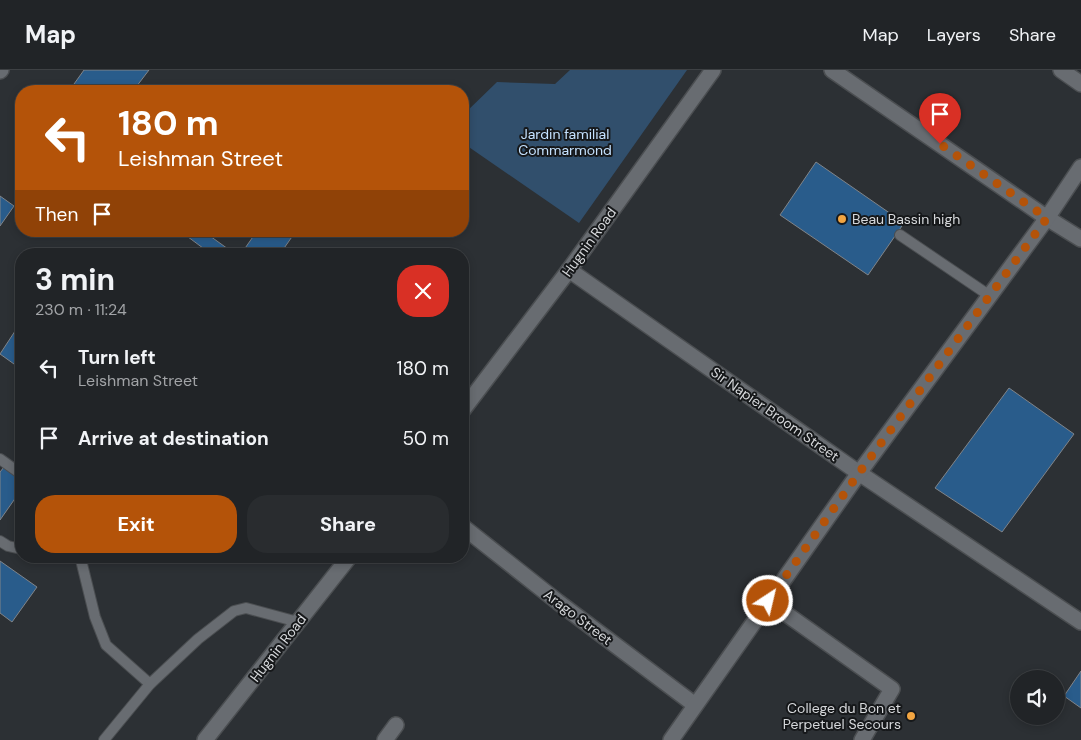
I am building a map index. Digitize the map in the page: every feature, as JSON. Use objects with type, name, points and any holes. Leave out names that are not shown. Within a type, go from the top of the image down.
[{"type":"street","name":"Hugnin Road","points":[[469,402],[569,270],[713,70]]},
{"type":"street","points":[[832,70],[1047,218],[1081,239]]},
{"type":"street","points":[[1061,70],[1081,84]]},
{"type":"street","points":[[671,740],[859,473],[1047,218],[1081,167]]},
{"type":"street","name":"Sir Napier Broom Street","points":[[569,270],[859,473],[1081,622]]},
{"type":"street","name":"Arago Street","points":[[469,532],[558,602],[696,705]]},
{"type":"street","name":"Hugnin Road","points":[[206,740],[344,563]]},
{"type":"street","points":[[768,601],[892,688],[862,740]]},
{"type":"street","points":[[386,740],[396,725]]},
{"type":"lane","points":[[900,235],[990,296]]},
{"type":"lane","points":[[0,460],[15,470]]},
{"type":"lane","points":[[0,542],[15,548]]},
{"type":"lane","points":[[82,563],[94,617],[106,645],[150,684]]},
{"type":"lane","points":[[104,740],[150,684],[198,639],[234,611],[246,608],[298,622]]},
{"type":"green space","name":"Jardin familial Commarmond","points":[[570,70],[687,70],[579,223],[469,147],[469,109],[497,82],[555,84]]},
{"type":"building","points":[[84,70],[149,70],[138,85],[73,85]]},
{"type":"building","name":"Beau Bassin high","points":[[816,162],[904,223],[868,275],[780,215]]},
{"type":"building","points":[[0,196],[14,206],[0,226]]},
{"type":"building","points":[[188,237],[211,237],[227,248],[203,248]]},
{"type":"building","points":[[253,237],[292,237],[284,248],[245,248]]},
{"type":"building","points":[[15,331],[15,365],[0,354]]},
{"type":"building","points":[[1009,388],[1074,434],[1002,532],[935,488]]},
{"type":"building","points":[[4,467],[15,475],[15,499],[0,520],[0,472]]},
{"type":"building","points":[[0,561],[37,587],[12,622],[0,613]]},
{"type":"building","points":[[1081,671],[1081,708],[1065,697]]},
{"type":"place","name":"Beau Bassin high","points":[[842,219]]},
{"type":"place","name":"College du Bon et Perpetuel Secours","points":[[911,716]]},
{"type":"route","points":[[768,601],[859,473],[1047,218],[940,144]]}]
